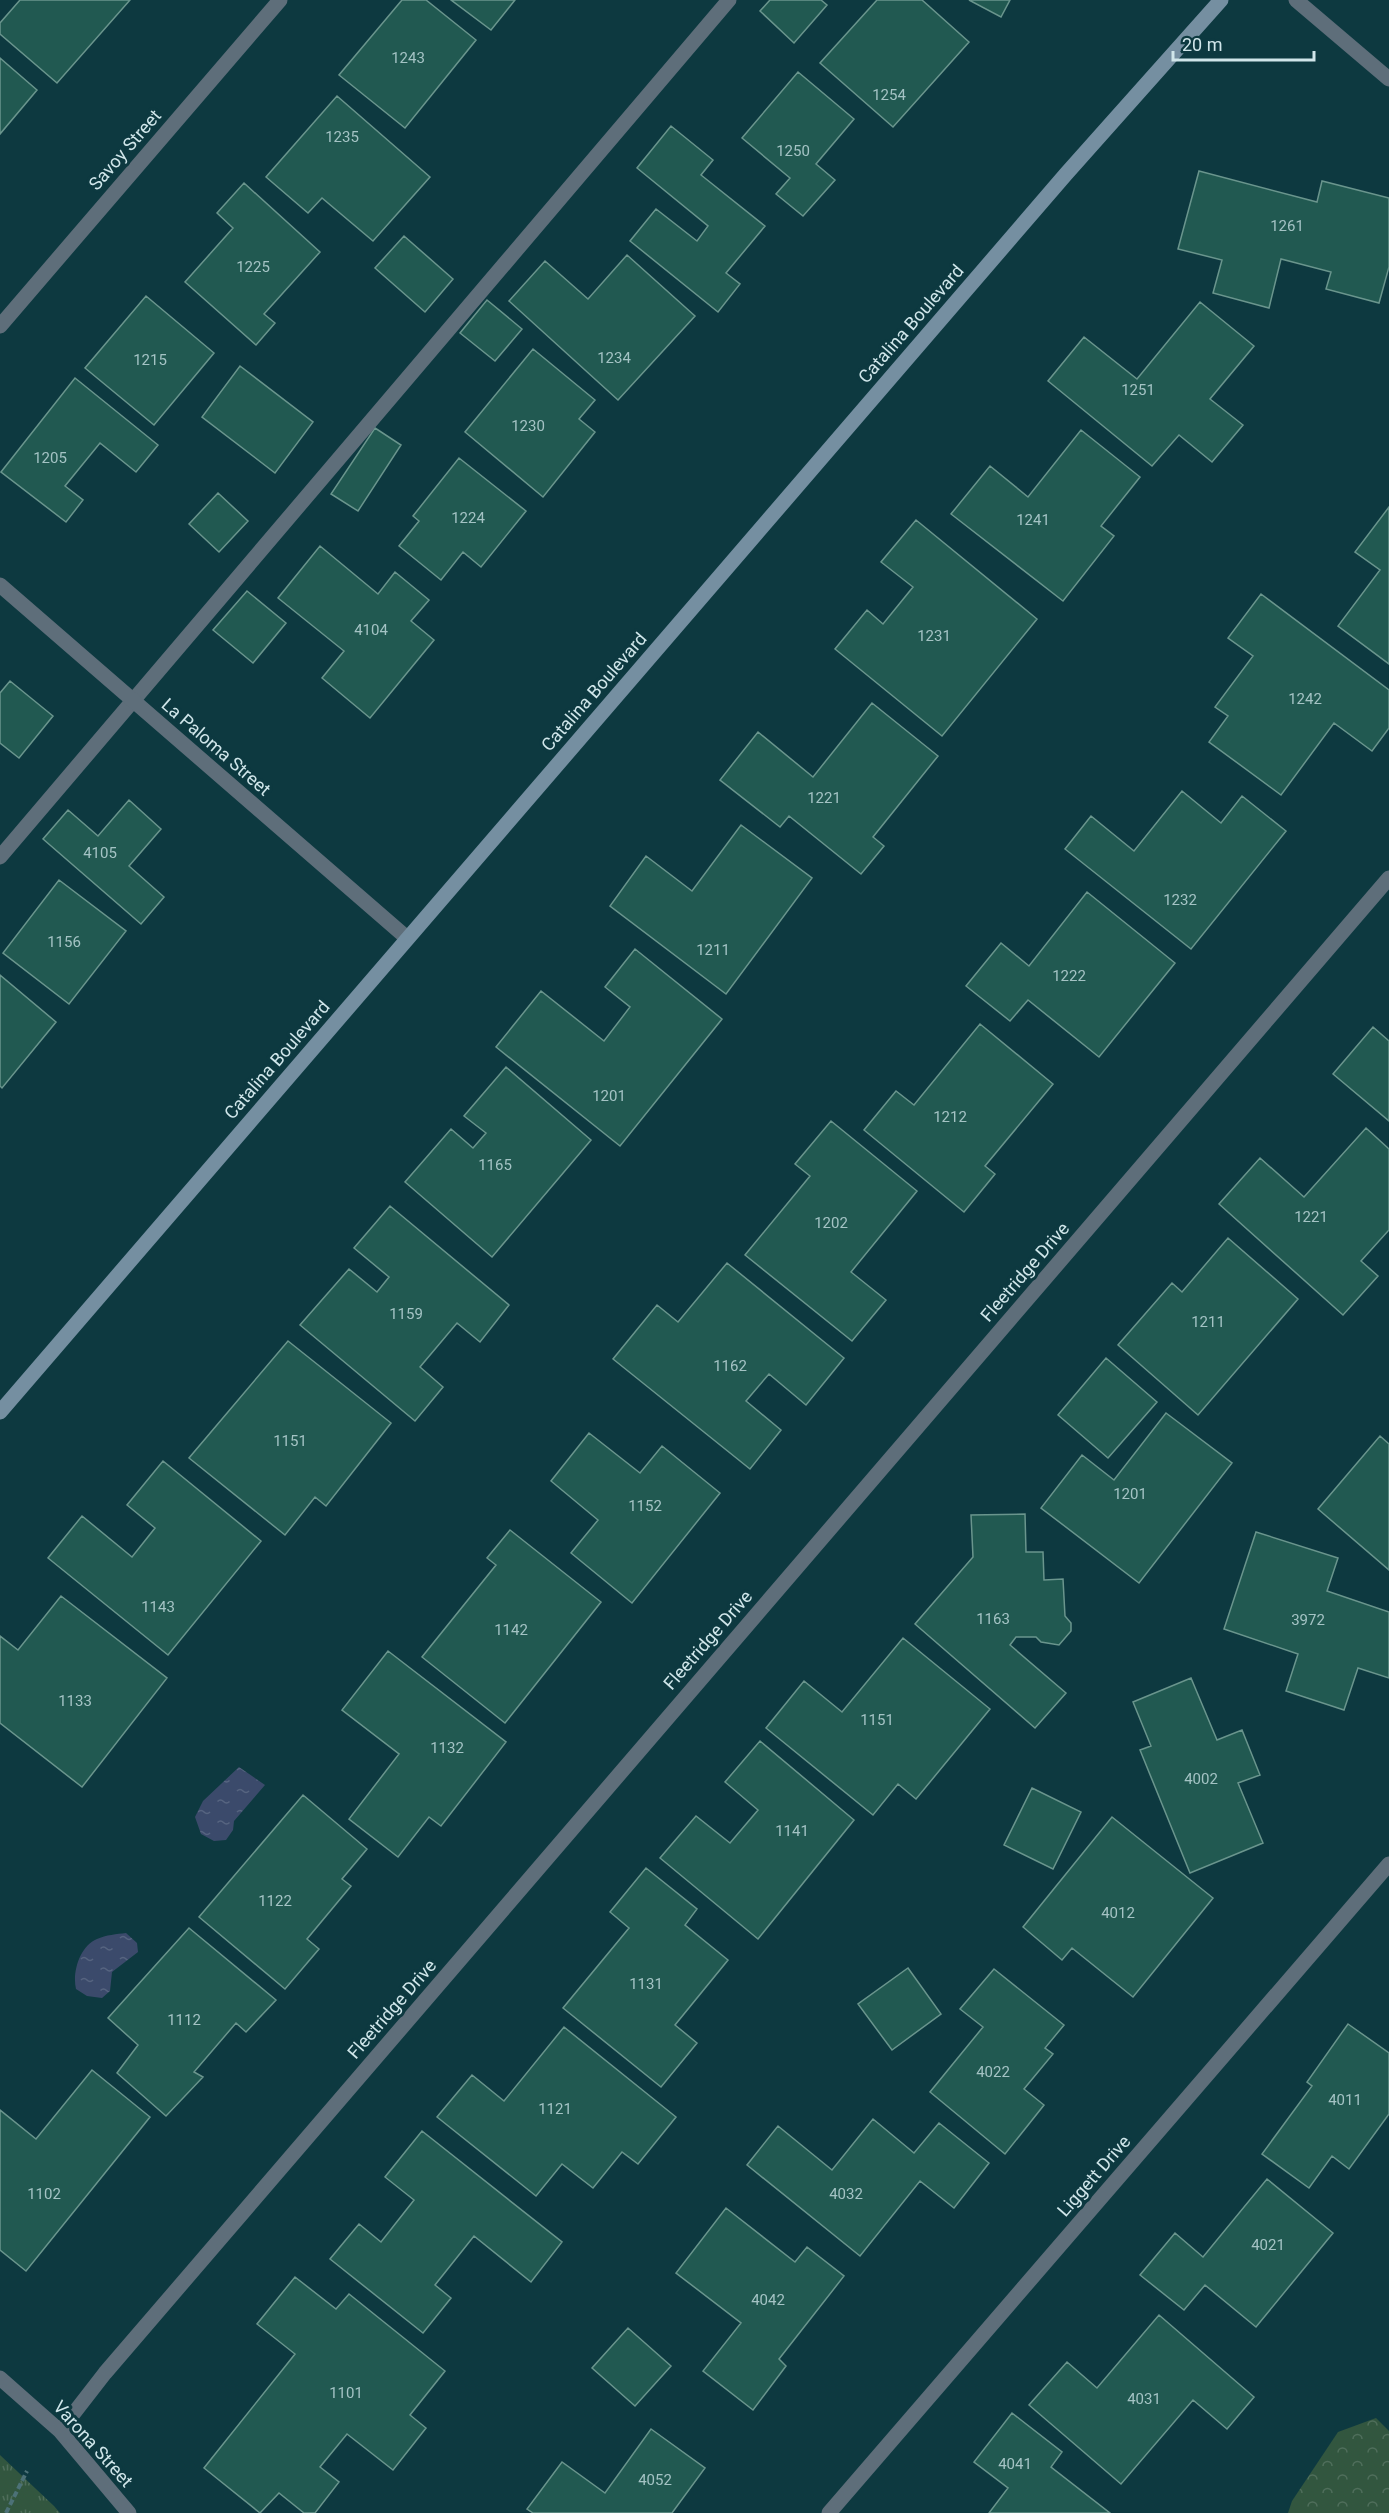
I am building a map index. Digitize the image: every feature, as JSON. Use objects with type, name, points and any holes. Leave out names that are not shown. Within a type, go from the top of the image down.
[{"type":"main road","name":"Catalina Boulevard","points":[[0,1412],[1074,165],[1221,0]]},
{"type":"street","name":"Savoy Street","points":[[0,326],[280,0]]},
{"type":"street","points":[[0,857],[729,0]]},
{"type":"street","points":[[1296,0],[1389,79]]},
{"type":"street","name":"La Paloma Street","points":[[0,585],[407,938]]},
{"type":"street","name":"Fleetridge Drive","points":[[60,2431],[105,2373],[1389,878]]},
{"type":"street","name":"Liggett Drive","points":[[829,2513],[1389,1864]]},
{"type":"street","name":"Varona Street","points":[[0,2378],[60,2431],[129,2513]]},
{"type":"path","points":[[6,2513],[27,2471]]},
{"type":"green space","points":[[1376,2418],[1389,2431],[1389,2513],[1288,2513],[1292,2501],[1338,2432]]},
{"type":"green space","points":[[0,2455],[54,2506],[60,2513],[0,2513]]},
{"type":"water","points":[[239,1767],[265,1785],[234,1821],[233,1830],[226,1840],[214,1841],[201,1834],[195,1817],[203,1801]]},
{"type":"water","points":[[126,1933],[137,1943],[138,1952],[112,1972],[110,1991],[102,1998],[87,1996],[76,1989],[76,1968],[86,1947],[100,1938]]},
{"type":"building","points":[[20,0],[130,0],[57,83],[0,34],[0,23]]},
{"type":"building","points":[[402,0],[426,0],[476,40],[405,128],[339,75]]},
{"type":"building","points":[[451,0],[515,0],[491,30]]},
{"type":"building","points":[[770,0],[821,0],[827,5],[794,43],[760,11]]},
{"type":"building","points":[[877,0],[922,0],[969,42],[893,127],[820,63]]},
{"type":"building","points":[[969,0],[1010,0],[1001,17]]},
{"type":"building","points":[[0,58],[37,90],[0,134]]},
{"type":"building","points":[[798,72],[854,119],[816,164],[835,180],[803,216],[776,194],[790,178],[742,138]]},
{"type":"building","points":[[337,96],[430,177],[373,241],[322,198],[308,213],[266,177]]},
{"type":"building","points":[[671,126],[713,160],[701,175],[765,226],[726,273],[740,284],[718,312],[630,241],[656,209],[697,241],[708,226],[637,168]]},
{"type":"building","points":[[1199,171],[1317,202],[1322,181],[1389,198],[1389,267],[1379,303],[1326,289],[1331,272],[1281,259],[1269,308],[1213,293],[1222,260],[1178,249]]},
{"type":"building","points":[[244,183],[320,252],[264,314],[275,323],[256,345],[185,282],[233,228],[217,213]]},
{"type":"building","points":[[404,236],[453,279],[425,312],[375,268]]},
{"type":"building","points":[[627,255],[695,316],[618,400],[509,301],[545,261],[588,299]]},
{"type":"building","points":[[146,296],[214,353],[154,425],[85,368]]},
{"type":"building","points":[[487,300],[522,329],[495,361],[460,333]]},
{"type":"building","points":[[1200,302],[1254,346],[1210,399],[1243,425],[1212,462],[1179,435],[1152,466],[1048,381],[1084,337],[1137,379]]},
{"type":"building","points":[[533,349],[595,400],[579,419],[595,432],[543,497],[465,432]]},
{"type":"building","points":[[240,366],[313,422],[275,473],[202,417]]},
{"type":"building","points":[[75,378],[158,445],[136,472],[100,443],[65,486],[83,500],[66,522],[1,472]]},
{"type":"building","points":[[375,428],[401,445],[358,511],[331,494]]},
{"type":"building","points":[[1081,430],[1140,477],[1101,526],[1114,536],[1063,601],[951,514],[990,466],[1028,497]]},
{"type":"building","points":[[459,458],[526,511],[481,567],[463,552],[441,580],[399,546],[419,521],[413,516]]},
{"type":"building","points":[[218,493],[248,521],[219,552],[189,524]]},
{"type":"building","points":[[1389,507],[1389,664],[1338,626],[1380,570],[1355,552]]},
{"type":"building","points":[[916,520],[1037,619],[942,736],[835,649],[867,610],[883,624],[913,587],[881,562]]},
{"type":"building","points":[[320,546],[378,594],[395,572],[429,600],[411,621],[434,640],[370,718],[322,678],[344,651],[278,598]]},
{"type":"building","points":[[247,591],[286,623],[253,663],[213,630]]},
{"type":"building","points":[[1261,594],[1389,690],[1389,728],[1372,751],[1334,723],[1281,795],[1209,742],[1228,716],[1215,707],[1253,656],[1228,638]]},
{"type":"building","points":[[10,681],[53,716],[19,758],[0,743],[0,693]]},
{"type":"building","points":[[872,703],[938,756],[873,837],[884,846],[861,874],[789,816],[780,827],[720,780],[758,732],[813,777]]},
{"type":"building","points":[[1182,791],[1221,823],[1242,796],[1286,831],[1191,949],[1065,849],[1091,816],[1134,851]]},
{"type":"building","points":[[129,800],[161,829],[129,866],[164,897],[141,924],[43,839],[68,810],[98,836]]},
{"type":"building","points":[[741,825],[812,878],[726,994],[610,906],[646,856],[692,891]]},
{"type":"building","points":[[59,880],[126,931],[69,1004],[3,953]]},
{"type":"building","points":[[1087,892],[1175,963],[1099,1057],[1028,1000],[1010,1021],[966,986],[1001,943],[1029,966]]},
{"type":"building","points":[[635,949],[722,1019],[620,1146],[496,1047],[541,991],[604,1041],[630,1007],[605,987]]},
{"type":"building","points":[[0,975],[56,1022],[2,1088],[0,1086]]},
{"type":"building","points":[[980,1024],[1053,1084],[985,1166],[995,1174],[964,1212],[864,1130],[896,1091],[914,1105]]},
{"type":"building","points":[[1373,1027],[1389,1041],[1389,1121],[1333,1074]]},
{"type":"building","points":[[506,1067],[591,1140],[492,1257],[405,1182],[451,1129],[473,1148],[486,1133],[464,1116]]},
{"type":"building","points":[[831,1121],[917,1191],[851,1272],[886,1300],[852,1341],[745,1255],[810,1176],[795,1164]]},
{"type":"building","points":[[1366,1128],[1389,1149],[1389,1230],[1361,1261],[1378,1276],[1343,1315],[1219,1204],[1260,1158],[1304,1197]]},
{"type":"building","points":[[390,1206],[509,1305],[480,1342],[457,1323],[420,1367],[443,1387],[415,1421],[300,1325],[349,1269],[377,1292],[389,1277],[354,1248]]},
{"type":"building","points":[[1228,1238],[1298,1299],[1198,1415],[1118,1345],[1172,1283],[1182,1292]]},
{"type":"building","points":[[727,1263],[844,1358],[806,1405],[769,1374],[746,1401],[781,1430],[750,1469],[613,1359],[657,1305],[678,1322]]},
{"type":"building","points":[[288,1341],[391,1423],[326,1506],[315,1497],[285,1535],[189,1458]]},
{"type":"building","points":[[1106,1358],[1157,1402],[1108,1458],[1058,1415]]},
{"type":"building","points":[[1166,1413],[1232,1463],[1139,1583],[1041,1508],[1082,1455],[1114,1480]]},
{"type":"building","points":[[589,1433],[640,1473],[662,1446],[720,1493],[632,1603],[571,1553],[598,1520],[551,1481]]},
{"type":"building","points":[[1380,1436],[1389,1444],[1389,1570],[1318,1509]]},
{"type":"building","points":[[163,1461],[261,1541],[168,1655],[48,1558],[82,1516],[132,1557],[155,1528],[127,1505]]},
{"type":"building","points":[[1025,1514],[1026,1552],[1043,1552],[1044,1580],[1063,1579],[1065,1616],[1071,1623],[1071,1631],[1059,1645],[1041,1642],[1036,1637],[1016,1637],[1010,1645],[1066,1693],[1035,1728],[915,1624],[973,1557],[971,1515]]},
{"type":"building","points":[[510,1530],[601,1602],[505,1723],[422,1657],[496,1565],[487,1558]]},
{"type":"building","points":[[1256,1532],[1338,1558],[1327,1591],[1389,1612],[1389,1678],[1358,1668],[1344,1710],[1286,1691],[1298,1654],[1224,1629]]},
{"type":"building","points":[[61,1596],[167,1678],[82,1787],[0,1723],[0,1636],[18,1650]]},
{"type":"building","points":[[903,1638],[990,1709],[916,1799],[898,1784],[873,1815],[766,1728],[804,1681],[842,1712]]},
{"type":"building","points":[[388,1651],[506,1742],[441,1826],[429,1817],[398,1857],[349,1819],[399,1754],[342,1710]]},
{"type":"building","points":[[1191,1678],[1217,1740],[1242,1730],[1260,1775],[1238,1783],[1263,1843],[1190,1873],[1140,1750],[1151,1746],[1133,1702]]},
{"type":"building","points":[[760,1741],[854,1820],[758,1939],[660,1858],[696,1816],[730,1843],[758,1810],[725,1782]]},
{"type":"building","points":[[1032,1788],[1081,1812],[1053,1869],[1004,1845]]},
{"type":"building","points":[[303,1795],[367,1849],[342,1879],[351,1886],[307,1939],[319,1949],[285,1989],[199,1917]]},
{"type":"building","points":[[1112,1817],[1213,1898],[1133,1997],[1072,1948],[1062,1960],[1023,1927]]},
{"type":"building","points":[[646,1868],[697,1909],[685,1925],[728,1960],[675,2025],[697,2043],[661,2087],[563,2008],[629,1928],[610,1912]]},
{"type":"building","points":[[189,1928],[276,2000],[246,2032],[236,2023],[194,2072],[203,2077],[166,2116],[117,2073],[138,2045],[108,2018]]},
{"type":"building","points":[[908,1968],[941,2014],[892,2050],[858,2004]]},
{"type":"building","points":[[994,1969],[1064,2025],[1045,2048],[1053,2054],[1024,2089],[1044,2105],[1005,2154],[930,2092],[983,2027],[960,2009]]},
{"type":"building","points":[[1348,2024],[1389,2053],[1389,2114],[1349,2169],[1332,2156],[1309,2188],[1262,2154],[1312,2086],[1307,2082]]},
{"type":"building","points":[[564,2027],[676,2117],[638,2164],[622,2152],[593,2188],[562,2164],[536,2196],[437,2117],[472,2075],[504,2101]]},
{"type":"building","points":[[92,2070],[150,2117],[26,2271],[0,2250],[0,2110],[36,2139]]},
{"type":"building","points":[[873,2119],[914,2153],[939,2123],[989,2163],[954,2208],[920,2181],[860,2256],[747,2165],[778,2126],[832,2170]]},
{"type":"building","points":[[422,2131],[562,2242],[531,2282],[474,2236],[435,2285],[451,2298],[423,2333],[330,2259],[359,2224],[381,2242],[414,2200],[385,2177]]},
{"type":"building","points":[[1267,2179],[1333,2233],[1256,2327],[1205,2285],[1184,2310],[1140,2275],[1175,2233],[1203,2257]]},
{"type":"building","points":[[726,2208],[795,2262],[807,2247],[844,2276],[779,2359],[786,2366],[753,2410],[703,2371],[741,2323],[676,2273]]},
{"type":"building","points":[[295,2277],[336,2309],[349,2294],[445,2371],[410,2415],[426,2428],[393,2470],[347,2434],[320,2467],[339,2482],[315,2513],[304,2513],[279,2493],[260,2513],[204,2468],[295,2354],[257,2324]]},
{"type":"building","points":[[1159,2315],[1254,2397],[1227,2429],[1193,2400],[1121,2484],[1029,2405],[1067,2362],[1097,2388]]},
{"type":"building","points":[[628,2328],[671,2366],[635,2406],[592,2368]]},
{"type":"building","points":[[1012,2413],[1062,2452],[1051,2467],[1110,2513],[989,2513],[1008,2488],[974,2462]]},
{"type":"building","points":[[651,2429],[705,2468],[672,2513],[533,2513],[527,2509],[562,2462],[605,2493]]}]
